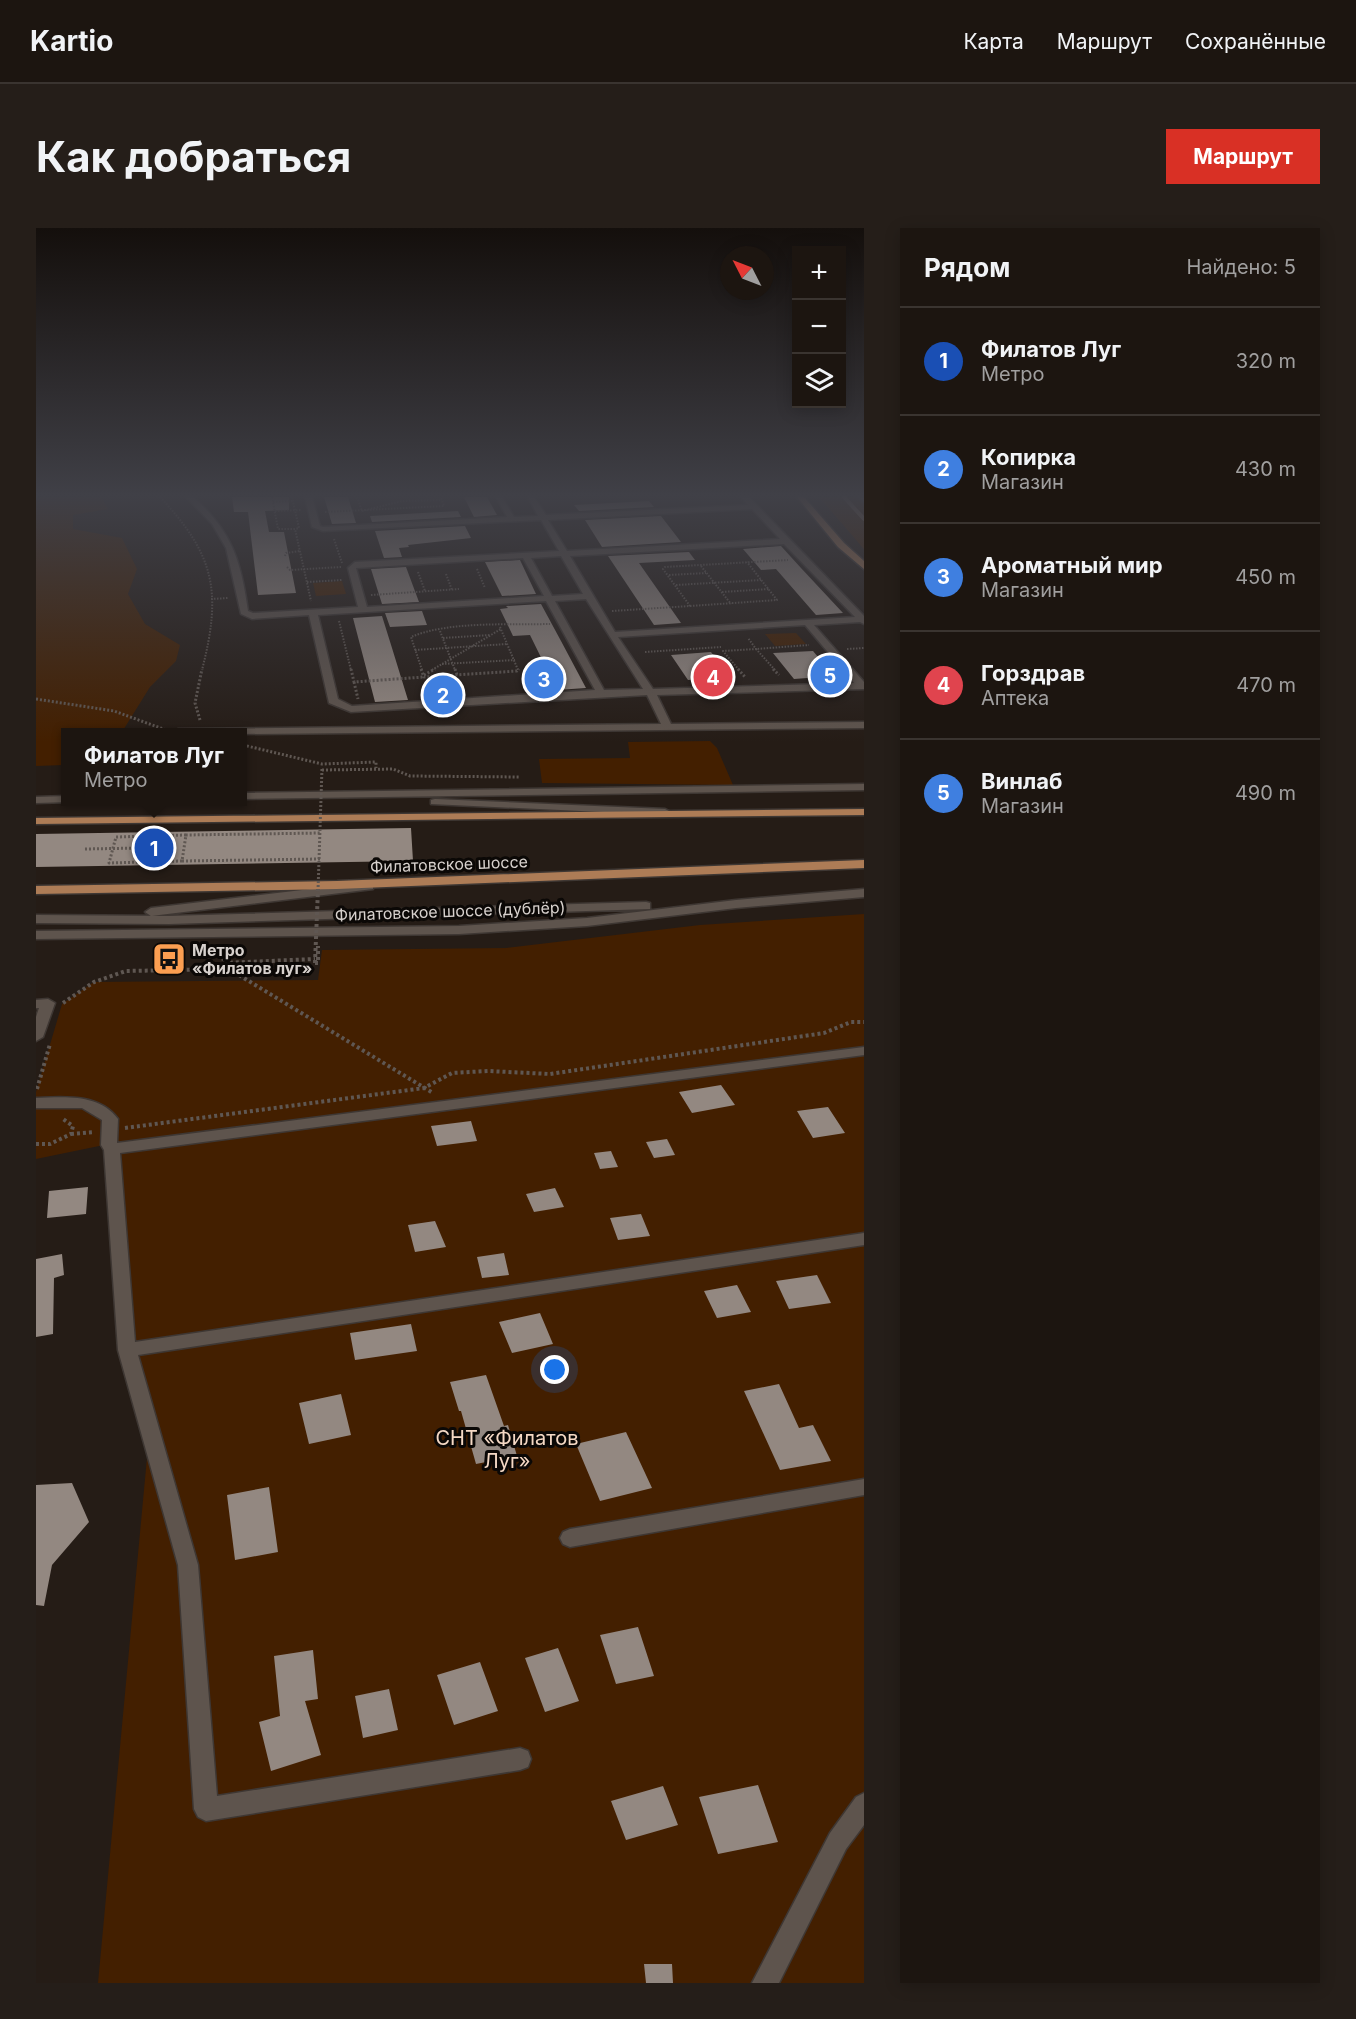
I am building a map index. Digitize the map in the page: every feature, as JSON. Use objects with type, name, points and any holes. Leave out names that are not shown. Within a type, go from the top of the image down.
[{"type":"main road","points":[[36,821],[864,812]]},
{"type":"main road","name":"Филатовское шоссе","points":[[36,890],[397,883],[864,864]]},
{"type":"street","points":[[240,579],[244,612],[261,616],[590,596]]},
{"type":"street","points":[[355,579],[363,610]]},
{"type":"street","points":[[539,579],[601,693]]},
{"type":"street","points":[[580,579],[612,635],[651,693],[667,726]]},
{"type":"street","points":[[822,579],[862,620]]},
{"type":"street","points":[[313,613],[333,702],[361,710],[601,693],[863,686]]},
{"type":"street","points":[[612,635],[862,620]]},
{"type":"street","points":[[807,622],[863,686]]},
{"type":"street","points":[[247,731],[864,724]]},
{"type":"street","points":[[247,796],[864,787]]},
{"type":"street","points":[[269,795],[710,814]]},
{"type":"street","points":[[36,800],[61,799]]},
{"type":"street","points":[[95,918],[397,883]]},
{"type":"street","name":"Филатовское шоссе (дублёр)","points":[[36,935],[459,930],[587,922],[736,904],[864,893]]},
{"type":"street","points":[[36,919],[169,920],[736,904]]},
{"type":"street","points":[[36,1004],[48,1004],[36,1037]]},
{"type":"street","points":[[111,1140],[864,1051]]},
{"type":"street","points":[[36,1103],[79,1102],[100,1108],[110,1119],[127,1350],[188,1564],[206,1809],[520,1759]]},
{"type":"street","points":[[127,1350],[864,1239]]},
{"type":"street","points":[[570,1538],[864,1487]]},
{"type":"street","points":[[765,1983],[838,1841],[864,1805]]},
{"type":"path","points":[[204,722],[197,717],[195,702],[207,648],[211,599],[209,579]]},
{"type":"path","points":[[306,579],[313,613]]},
{"type":"path","points":[[307,582],[355,579]]},
{"type":"path","points":[[420,579],[425,591]]},
{"type":"path","points":[[448,579],[452,590]]},
{"type":"path","points":[[474,588],[485,588],[481,579]]},
{"type":"path","points":[[671,579],[690,606]]},
{"type":"path","points":[[711,579],[731,604]]},
{"type":"path","points":[[599,612],[777,600],[762,580],[675,585]]},
{"type":"path","points":[[359,595],[463,589]]},
{"type":"path","points":[[722,592],[770,589]]},
{"type":"path","points":[[310,598],[320,598]]},
{"type":"path","points":[[337,612],[354,682],[517,671],[519,669],[500,628]]},
{"type":"path","points":[[424,676],[412,634],[552,624]]},
{"type":"path","points":[[739,627],[790,687]]},
{"type":"path","points":[[424,676],[500,628]]},
{"type":"path","points":[[440,631],[457,675]]},
{"type":"path","points":[[443,638],[491,635]]},
{"type":"path","points":[[415,650],[508,644]]},
{"type":"path","points":[[755,689],[723,651],[826,644]]},
{"type":"path","points":[[645,652],[721,647]]},
{"type":"path","points":[[441,664],[515,660]]},
{"type":"path","points":[[36,699],[114,711],[162,728]]},
{"type":"path","points":[[247,746],[322,767],[376,768],[376,762],[322,767]]},
{"type":"path","points":[[315,961],[322,767]]},
{"type":"path","points":[[320,859],[109,862],[116,837],[321,833]]},
{"type":"path","points":[[182,861],[186,835]]},
{"type":"path","points":[[85,849],[142,848]]},
{"type":"path","points":[[223,963],[315,961],[318,963],[318,946]]},
{"type":"path","points":[[223,970],[225,952]]},
{"type":"path","points":[[94,982],[126,971],[229,969],[434,1094]]},
{"type":"path","points":[[36,1144],[50,1144],[71,1134],[111,1140],[424,1088],[452,1073],[488,1071],[550,1074],[824,1033],[851,1022],[864,1022]]},
{"type":"path","points":[[57,1116],[73,1126],[71,1134]]},
{"type":"green space","points":[[36,579],[133,579],[128,594],[145,624],[180,645],[176,661],[150,687],[124,728],[61,728],[61,765],[36,766]]},
{"type":"green space","points":[[342,581],[346,594],[316,596],[313,583]]},
{"type":"green space","points":[[796,633],[806,644],[775,646],[765,634]]},
{"type":"green space","points":[[710,741],[717,748],[733,785],[542,783],[539,759],[630,758],[628,742]]},
{"type":"green space","name":"СНТ «Филатов Луг»","points":[[864,914],[864,1983],[98,1983],[148,1447],[104,1145],[36,1159],[36,1092],[62,1004],[94,982],[318,980],[322,950],[506,948],[700,925]]},
{"type":"building","points":[[256,579],[293,579],[296,593],[258,595]]},
{"type":"building","points":[[374,579],[410,579],[419,602],[382,604]]},
{"type":"building","points":[[493,579],[529,579],[536,594],[502,596]]},
{"type":"building","points":[[623,579],[650,579],[681,623],[654,625]]},
{"type":"building","points":[[785,579],[811,579],[843,613],[816,615]]},
{"type":"building","points":[[541,604],[586,688],[557,690],[530,635],[513,636],[500,609],[508,608],[506,606]]},
{"type":"building","points":[[422,611],[427,625],[390,627],[385,613]]},
{"type":"building","points":[[382,616],[408,700],[375,702],[353,618]]},
{"type":"building","points":[[813,651],[834,676],[794,679],[773,653]]},
{"type":"building","points":[[711,652],[729,677],[688,680],[671,655]]},
{"type":"building","points":[[411,828],[413,861],[36,867],[36,834]]},
{"type":"building","points":[[721,1085],[735,1105],[692,1113],[679,1092]]},
{"type":"building","points":[[828,1107],[845,1133],[813,1138],[797,1111]]},
{"type":"building","points":[[471,1121],[477,1141],[437,1146],[431,1126]]},
{"type":"building","points":[[667,1139],[675,1155],[654,1158],[646,1142]]},
{"type":"building","points":[[611,1151],[618,1167],[600,1169],[594,1153]]},
{"type":"building","points":[[88,1187],[86,1214],[47,1218],[49,1191]]},
{"type":"building","points":[[555,1188],[564,1207],[534,1212],[526,1194]]},
{"type":"building","points":[[641,1214],[650,1236],[618,1240],[610,1218]]},
{"type":"building","points":[[435,1221],[446,1247],[415,1252],[408,1225]]},
{"type":"building","points":[[504,1253],[509,1275],[482,1278],[477,1257]]},
{"type":"building","points":[[62,1254],[64,1275],[54,1278],[53,1334],[36,1337],[36,1259]]},
{"type":"building","points":[[817,1275],[831,1303],[789,1309],[776,1281]]},
{"type":"building","points":[[737,1285],[751,1312],[717,1318],[704,1291]]},
{"type":"building","points":[[540,1313],[553,1344],[512,1353],[499,1322]]},
{"type":"building","points":[[411,1324],[417,1351],[355,1360],[350,1333]]},
{"type":"building","points":[[486,1375],[504,1426],[508,1425],[517,1456],[476,1464],[450,1382]]},
{"type":"building","points":[[779,1384],[799,1428],[813,1425],[831,1461],[780,1470],[744,1391]]},
{"type":"building","points":[[341,1394],[351,1435],[309,1444],[299,1403]]},
{"type":"building","points":[[626,1432],[652,1488],[600,1501],[576,1444]]},
{"type":"building","points":[[72,1483],[89,1522],[52,1565],[44,1606],[36,1605],[36,1485]]},
{"type":"building","points":[[269,1487],[278,1552],[235,1560],[227,1495]]},
{"type":"building","points":[[638,1627],[654,1676],[616,1684],[600,1635]]},
{"type":"building","points":[[558,1648],[579,1701],[545,1712],[525,1658]]},
{"type":"building","points":[[313,1650],[318,1699],[305,1701],[321,1755],[271,1771],[259,1722],[280,1716],[274,1656]]},
{"type":"building","points":[[480,1662],[498,1711],[454,1725],[437,1675]]},
{"type":"building","points":[[389,1689],[398,1730],[363,1738],[355,1696]]},
{"type":"building","points":[[758,1785],[778,1842],[718,1854],[699,1797]]},
{"type":"building","points":[[663,1786],[678,1825],[626,1840],[611,1801]]},
{"type":"building","points":[[644,1964],[672,1964],[673,1983],[646,1983]]},
{"type":"place","name":"Винлаб","points":[[830,675]]},
{"type":"place","name":"Горздрав","points":[[713,677]]},
{"type":"place","name":"Ароматный мир","points":[[544,679]]},
{"type":"place","name":"Копирка","points":[[443,695]]},
{"type":"place","name":"Филатов Луг","points":[[154,848]]},
{"type":"place","name":"Метро «Филатов луг»","points":[[169,959]]}]
